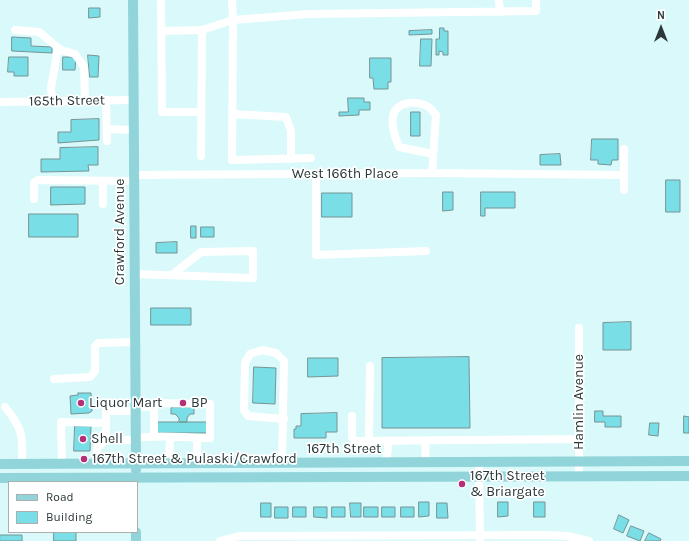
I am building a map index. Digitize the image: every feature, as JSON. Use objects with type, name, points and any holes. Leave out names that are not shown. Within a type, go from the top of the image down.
[{"type":"main road","name":"Crawford Avenue","points":[[133,0],[136,480]]},
{"type":"main road","name":"167th Street","points":[[0,464],[689,461]]},
{"type":"main road","name":"167th Street","points":[[0,478],[136,480],[480,476],[689,476]]},
{"type":"street","points":[[161,0],[162,112],[202,112]]},
{"type":"street","points":[[232,0],[232,160],[311,158]]},
{"type":"street","points":[[500,0],[500,12]]},
{"type":"street","points":[[161,32],[202,30],[232,20],[309,14],[536,11],[536,0]]},
{"type":"street","points":[[15,30],[39,32],[58,48],[75,54],[84,67],[85,101]]},
{"type":"street","points":[[201,156],[202,30]]},
{"type":"street","points":[[52,101],[51,88],[58,48]]},
{"type":"street","points":[[106,100],[107,141]]},
{"type":"street","name":"165th Street","points":[[0,102],[134,100]]},
{"type":"street","points":[[432,173],[436,115],[430,108],[418,104],[405,103],[398,106],[393,115],[394,134],[399,147],[433,154]]},
{"type":"street","points":[[232,114],[286,116],[290,130],[290,159]]},
{"type":"street","points":[[107,129],[134,130]]},
{"type":"street","points":[[624,149],[624,190]]},
{"type":"street","name":"West 166th Place","points":[[34,199],[34,183],[38,180],[103,181],[134,178],[432,173],[624,175]]},
{"type":"street","points":[[316,174],[316,255],[426,251]]},
{"type":"street","points":[[103,181],[103,204]]},
{"type":"street","points":[[135,274],[253,278],[253,251],[201,252],[172,275]]},
{"type":"street","name":"Hamlin Avenue","points":[[579,328],[579,476]]},
{"type":"street","points":[[54,379],[90,377],[95,371],[95,346],[98,343],[135,342]]},
{"type":"street","points":[[282,463],[284,419],[284,361],[276,353],[262,350],[250,354],[245,363],[244,410],[248,416],[284,419]]},
{"type":"street","points":[[369,441],[370,366]]},
{"type":"street","points":[[154,403],[154,435]]},
{"type":"street","points":[[96,464],[96,448],[106,440],[136,439],[154,435],[170,438],[210,438],[210,404],[154,403],[136,409],[106,411],[106,440]]},
{"type":"street","points":[[5,407],[17,421],[23,440],[22,464]]},
{"type":"street","points":[[352,416],[352,438],[355,441],[579,439]]},
{"type":"street","points":[[62,464],[62,422],[106,423]]},
{"type":"street","points":[[169,463],[170,438]]},
{"type":"street","points":[[197,438],[197,464]]},
{"type":"street","points":[[386,462],[389,441]]},
{"type":"street","points":[[425,441],[426,462]]},
{"type":"street","points":[[480,462],[480,538]]},
{"type":"street","points":[[220,541],[239,536],[480,538],[556,535],[589,541]]},
{"type":"building","points":[[89,8],[100,8],[100,17],[89,18]]},
{"type":"building","points":[[440,28],[444,28],[444,31],[448,31],[448,55],[443,55],[443,52],[439,51],[439,55],[436,55],[436,39],[439,39]]},
{"type":"building","points":[[432,30],[432,34],[409,35],[409,31]]},
{"type":"building","points":[[12,37],[31,38],[31,46],[52,47],[52,53],[12,51]]},
{"type":"building","points":[[421,39],[432,39],[431,66],[420,66]]},
{"type":"building","points":[[88,55],[99,56],[98,77],[90,77]]},
{"type":"building","points":[[9,57],[28,57],[28,76],[14,76],[14,72],[8,72]]},
{"type":"building","points":[[63,57],[76,57],[75,70],[63,70]]},
{"type":"building","points":[[370,58],[391,58],[391,82],[388,82],[388,89],[374,89],[373,78],[370,78]]},
{"type":"building","points":[[348,98],[364,98],[364,102],[370,102],[370,110],[359,110],[359,115],[339,116],[339,112],[348,112]]},
{"type":"building","points":[[411,112],[420,112],[420,136],[411,136]]},
{"type":"building","points":[[99,119],[99,140],[58,143],[58,132],[71,132],[71,120]]},
{"type":"building","points":[[592,139],[618,139],[618,160],[612,160],[611,165],[598,164],[598,160],[591,160]]},
{"type":"building","points":[[98,147],[98,165],[88,165],[89,171],[41,172],[41,159],[60,159],[60,148]]},
{"type":"building","points":[[560,154],[561,165],[540,165],[540,155]]},
{"type":"building","points":[[666,180],[680,180],[680,212],[666,212]]},
{"type":"building","points":[[51,187],[85,187],[85,204],[51,205]]},
{"type":"building","points":[[443,192],[453,192],[453,210],[443,211]]},
{"type":"building","points":[[481,192],[515,192],[515,208],[485,208],[485,216],[481,216]]},
{"type":"building","points":[[322,193],[352,193],[352,217],[322,217]]},
{"type":"building","points":[[29,214],[78,214],[78,237],[29,237]]},
{"type":"building","points":[[191,226],[196,226],[196,238],[191,238]]},
{"type":"building","points":[[201,227],[214,227],[214,237],[201,237]]},
{"type":"building","points":[[177,242],[177,253],[156,253],[156,243]]},
{"type":"building","points":[[151,308],[191,308],[191,325],[151,325]]},
{"type":"building","points":[[631,322],[631,350],[603,350],[603,323]]},
{"type":"building","points":[[469,357],[470,428],[382,428],[382,358]]},
{"type":"building","points":[[308,358],[338,358],[338,376],[308,377]]},
{"type":"building","points":[[254,367],[276,368],[275,404],[253,403]]},
{"type":"building","name":"Liquor Mart","points":[[78,393],[91,393],[92,411],[89,413],[71,414],[70,396],[78,395]]},
{"type":"building","points":[[194,407],[194,414],[190,414],[187,418],[187,422],[179,422],[179,418],[175,414],[171,414],[171,408]]},
{"type":"building","points":[[595,411],[603,411],[603,416],[621,416],[621,427],[605,427],[605,422],[595,422]]},
{"type":"building","points":[[337,413],[337,432],[326,432],[326,438],[294,438],[294,429],[296,429],[296,426],[301,426],[301,414]]},
{"type":"building","points":[[684,416],[689,417],[689,433],[684,433]]},
{"type":"building","name":"BP","points":[[158,422],[208,422],[208,433],[158,433]]},
{"type":"building","points":[[650,423],[659,423],[658,436],[649,435]]},
{"type":"building","name":"Shell","points":[[75,426],[91,426],[90,451],[74,451]]},
{"type":"building","points":[[419,502],[429,502],[429,516],[419,517]]},
{"type":"building","points":[[498,502],[508,502],[508,516],[498,517]]},
{"type":"building","points":[[534,502],[545,502],[545,517],[534,517]]},
{"type":"building","points":[[261,503],[271,503],[271,517],[261,517]]},
{"type":"building","points":[[350,503],[361,503],[361,517],[351,517]]},
{"type":"building","points":[[437,503],[447,503],[448,518],[437,518]]},
{"type":"building","points":[[275,507],[288,507],[288,518],[275,518]]},
{"type":"building","points":[[293,507],[306,507],[306,517],[293,517]]},
{"type":"building","points":[[314,507],[327,507],[327,518],[314,517]]},
{"type":"building","points":[[332,507],[345,507],[345,517],[332,517]]},
{"type":"building","points":[[364,507],[378,507],[378,517],[364,517]]},
{"type":"building","points":[[382,507],[395,507],[395,517],[382,517]]},
{"type":"building","points":[[401,507],[414,507],[414,517],[401,517]]},
{"type":"building","points":[[619,515],[629,520],[623,533],[614,529]]},
{"type":"building","points":[[631,526],[644,531],[640,541],[627,536]]},
{"type":"building","points":[[54,533],[76,533],[76,541],[54,541]]},
{"type":"building","points":[[649,533],[661,539],[660,541],[645,541]]},
{"type":"building","points":[[0,535],[22,535],[22,541],[0,541]]},
{"type":"place","name":"Liquor Mart","points":[[81,403]]},
{"type":"place","name":"BP","points":[[183,403]]},
{"type":"place","name":"Shell","points":[[83,439]]},
{"type":"place","name":"167th Street & Pulaski/Crawford","points":[[84,459]]},
{"type":"place","name":"167th Street & Briargate","points":[[462,484]]}]
